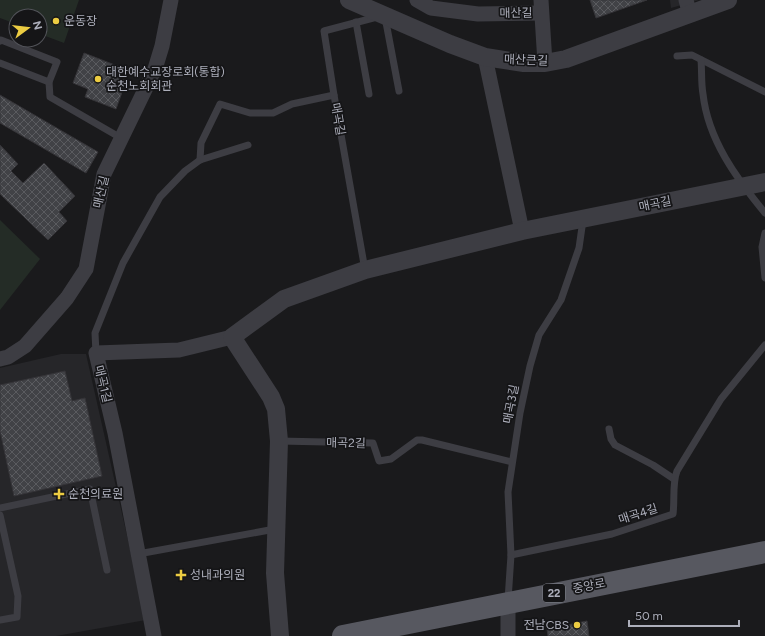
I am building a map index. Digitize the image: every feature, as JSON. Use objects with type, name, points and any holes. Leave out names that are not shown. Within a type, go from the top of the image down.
[{"type":"main road","name":"중앙로","points":[[343,636],[765,552]]},
{"type":"street","name":"매산길","points":[[0,360],[8,357],[25,346],[67,298],[86,269],[104,174],[155,69],[162,46],[171,0]]},
{"type":"street","name":"매산큰길","points":[[349,0],[450,44],[485,57],[508,62],[545,63],[566,59],[688,8],[728,0]]},
{"type":"street","name":"매산길","points":[[417,0],[431,8],[541,7]]},
{"type":"street","points":[[541,7],[545,63]]},
{"type":"street","points":[[485,57],[522,231]]},
{"type":"street","name":"매곡길","points":[[96,353],[179,350],[232,337],[284,299],[365,270],[522,231],[583,220],[765,182]]},
{"type":"street","points":[[232,337],[271,398],[276,409],[279,441],[275,573],[280,636]]},
{"type":"street","name":"매곡1길","points":[[96,353],[115,433],[137,554],[154,636]]},
{"type":"street","points":[[508,602],[508,636]]},
{"type":"lane","points":[[385,15],[399,91]]},
{"type":"lane","name":"매곡길","points":[[365,270],[324,31],[385,15]]},
{"type":"lane","points":[[356,22],[369,94]]},
{"type":"lane","points":[[0,41],[57,62],[49,82],[50,97],[121,138]]},
{"type":"lane","points":[[677,56],[692,55],[765,92]]},
{"type":"lane","points":[[701,60],[703,94],[710,125],[724,155],[742,186],[765,213]]},
{"type":"lane","points":[[0,63],[49,82]]},
{"type":"lane","points":[[200,160],[201,143],[220,104],[250,114],[272,113],[292,104],[334,95]]},
{"type":"lane","name":"매곡1길","points":[[96,353],[95,333],[123,263],[160,197],[185,171],[200,160],[248,145]]},
{"type":"lane","name":"매곡3길","points":[[508,602],[511,555],[508,492],[512,462],[530,366],[539,335],[561,300],[572,272],[579,248],[583,220]]},
{"type":"lane","points":[[765,233],[762,247],[765,278]]},
{"type":"lane","name":"매곡4길","points":[[511,555],[612,534],[673,514],[674,479],[677,471],[721,399],[765,345]]},
{"type":"lane","points":[[609,429],[611,439],[615,445],[653,465],[674,479]]},
{"type":"lane","name":"매곡2길","points":[[279,441],[373,443],[379,461],[391,459],[417,440],[422,440],[512,462]]},
{"type":"lane","points":[[0,508],[90,489],[107,570]]},
{"type":"lane","points":[[0,515],[18,596],[18,617],[0,620]]},
{"type":"lane","points":[[137,554],[277,528]]},
{"type":"shaded area","name":"운동장","points":[[0,0],[79,0],[64,43],[48,37],[48,8],[8,8],[8,21],[0,18]]},
{"type":"shaded area","points":[[670,0],[699,0],[671,8]]},
{"type":"shaded area","points":[[0,220],[40,259],[0,310]]},
{"type":"shaded area","name":"순천의료원","points":[[61,354],[86,354],[146,620],[56,636],[0,636],[0,368]]},
{"type":"building","points":[[590,0],[647,0],[596,18]]},
{"type":"building","name":"대한예수교장로회(통합) 순천노회회관","points":[[84,53],[120,67],[116,77],[126,81],[116,109],[85,97],[88,89],[73,83]]},
{"type":"building","points":[[0,95],[98,152],[86,173],[0,123]]},
{"type":"building","points":[[0,145],[18,164],[11,171],[23,183],[44,163],[75,196],[59,212],[67,221],[48,240],[0,194]]},
{"type":"building","points":[[65,371],[72,401],[85,398],[102,476],[14,496],[0,431],[0,385]]},
{"type":"building","name":"전남CBS","points":[[587,621],[589,636],[548,636],[547,629]]},
{"type":"place","name":"운동장","points":[[56,21]]},
{"type":"place","name":"대한예수교장로회(통합) 순천노회회관","points":[[98,79]]},
{"type":"place","name":"순천의료원","points":[[59,494]]},
{"type":"place","name":"성내과의원","points":[[181,575]]},
{"type":"place","name":"전남CBS","points":[[577,625]]}]
